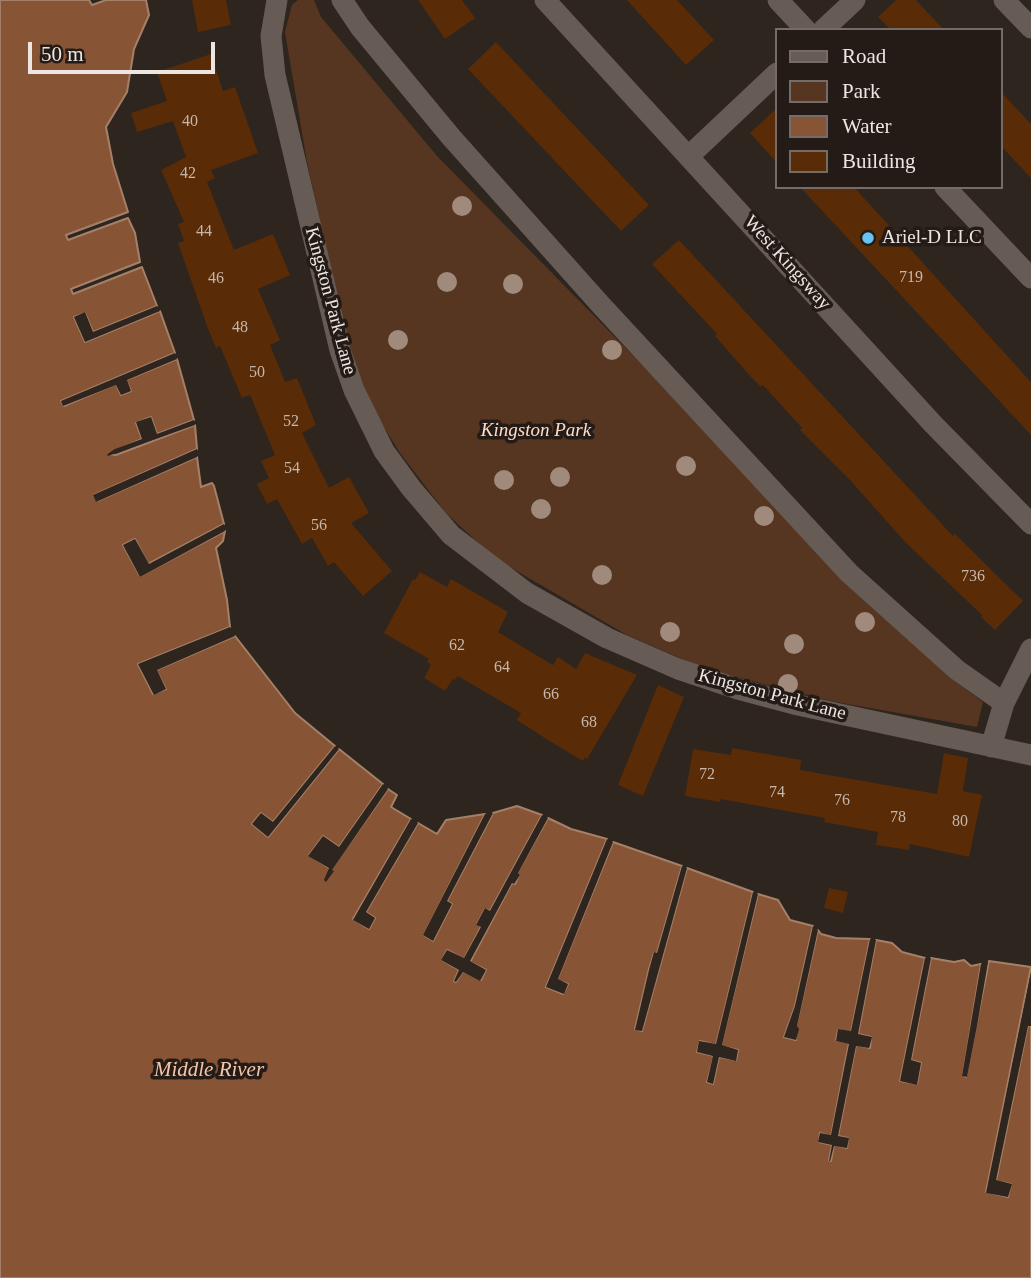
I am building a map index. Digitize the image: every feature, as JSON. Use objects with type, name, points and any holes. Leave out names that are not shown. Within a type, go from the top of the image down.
[{"type":"street","name":"Kingston Park Lane","points":[[277,0],[271,36],[275,75],[340,350],[354,390],[384,451],[451,535],[527,593],[607,638],[678,669],[738,690],[798,705],[930,731],[1031,755]]},
{"type":"street","points":[[342,0],[360,27],[451,137],[600,304],[849,573],[957,670],[1004,703]]},
{"type":"street","name":"West Kingsway","points":[[545,0],[933,424],[1031,524]]},
{"type":"street","points":[[778,0],[804,28]]},
{"type":"street","points":[[825,28],[855,0]]},
{"type":"street","points":[[1004,0],[1031,29]]},
{"type":"street","points":[[689,156],[776,74]]},
{"type":"street","points":[[947,189],[1031,278]]},
{"type":"street","points":[[991,747],[1004,703],[1031,649]]},
{"type":"green space","name":"Kingston Park","points":[[298,0],[314,0],[321,17],[437,156],[949,677],[983,702],[977,727],[831,701],[705,669],[627,635],[496,559],[446,513],[400,453],[379,419],[351,358],[307,162],[285,32],[292,5]]},
{"type":"water","name":"Middle River","points":[[0,0],[89,0],[92,5],[106,0],[146,0],[149,15],[134,49],[127,92],[106,127],[113,164],[128,212],[66,235],[68,240],[128,218],[135,233],[140,262],[71,289],[73,294],[142,267],[157,306],[93,332],[85,313],[74,317],[85,342],[160,311],[175,353],[61,401],[64,406],[116,384],[121,395],[131,391],[126,380],[177,359],[194,420],[157,434],[151,417],[136,423],[142,439],[108,454],[116,455],[195,425],[197,449],[94,495],[97,501],[197,457],[201,487],[212,483],[214,486],[224,524],[148,564],[135,539],[123,545],[140,576],[225,531],[223,541],[216,548],[230,627],[138,664],[153,694],[166,689],[156,670],[235,636],[295,713],[335,746],[273,822],[261,813],[252,824],[268,837],[339,749],[383,784],[339,847],[323,836],[309,855],[330,871],[388,789],[397,795],[391,807],[411,819],[353,919],[369,929],[375,918],[366,912],[418,823],[437,834],[446,820],[485,814],[424,935],[433,941],[452,904],[447,901],[493,813],[517,806],[542,815],[490,911],[485,909],[477,924],[481,927],[464,959],[447,950],[442,960],[459,970],[454,981],[456,982],[463,971],[481,980],[486,970],[470,962],[512,883],[515,884],[519,875],[517,873],[548,818],[571,829],[607,839],[546,987],[563,994],[568,984],[557,980],[613,842],[682,866],[657,953],[654,953],[649,969],[635,1029],[642,1031],[687,868],[753,892],[716,1045],[700,1041],[697,1052],[714,1056],[707,1082],[713,1084],[719,1057],[736,1060],[738,1050],[721,1046],[758,894],[778,900],[790,920],[813,926],[795,1006],[784,1037],[796,1040],[796,1027],[818,930],[821,934],[836,938],[870,939],[851,1032],[838,1030],[836,1040],[849,1043],[831,1136],[820,1133],[819,1142],[832,1145],[831,1161],[834,1145],[847,1148],[848,1138],[838,1136],[856,1045],[870,1048],[871,1037],[858,1034],[876,940],[892,943],[902,952],[925,958],[900,1081],[917,1084],[921,1063],[911,1060],[931,958],[954,962],[964,960],[971,966],[981,964],[963,1075],[966,1077],[989,961],[1031,967],[986,1192],[1008,1197],[1011,1184],[996,1181],[1028,1025],[1031,1026],[1031,1278],[0,1278]]},
{"type":"pier","points":[[157,306],[160,311],[85,342],[74,317],[85,312],[93,332]]},
{"type":"pier","points":[[175,353],[177,359],[127,380],[131,391],[121,395],[116,385],[63,406],[61,401]]},
{"type":"pier","points":[[151,417],[157,434],[194,420],[195,425],[108,456],[107,454],[115,449],[142,439],[136,422]]},
{"type":"pier","points":[[197,449],[197,453],[98,496],[197,454],[197,457],[96,502],[93,495]]},
{"type":"pier","points":[[224,524],[225,531],[140,577],[123,545],[135,539],[149,564]]},
{"type":"pier","points":[[230,627],[231,630],[143,665],[155,690],[161,687],[153,671],[154,667],[233,633],[235,636],[157,670],[166,689],[154,695],[138,664]]},
{"type":"pier","points":[[335,746],[339,749],[268,837],[252,824],[261,813],[273,822]]},
{"type":"pier","points":[[383,784],[385,786],[341,849],[337,850],[324,841],[313,855],[331,865],[385,787],[388,789],[326,882],[324,880],[329,868],[308,856],[323,836],[339,847]]},
{"type":"pier","points":[[493,813],[447,901],[452,904],[433,941],[423,935],[485,814]]},
{"type":"pier","points":[[542,815],[548,818],[518,873],[520,875],[514,884],[512,883],[470,961],[486,970],[480,981],[463,972],[456,982],[454,981],[459,970],[441,960],[447,950],[464,958],[481,927],[476,925],[485,908],[490,911]]},
{"type":"pier","points":[[411,819],[418,823],[366,912],[375,918],[369,929],[353,920]],"holes":[[[362,911],[370,920],[368,924],[358,918]]]},
{"type":"pier","points":[[607,839],[613,842],[558,979],[568,984],[564,994],[546,987]],"holes":[[[586,900],[554,979],[563,986],[562,990],[551,985]]]},
{"type":"pier","points":[[682,866],[687,868],[642,1031],[635,1030],[654,952],[657,953]]},
{"type":"pier","points":[[753,892],[758,894],[722,1045],[738,1050],[736,1061],[719,1057],[713,1084],[707,1082],[713,1056],[697,1052],[699,1041],[716,1044]]},
{"type":"pier","points":[[813,926],[818,930],[796,1040],[784,1037],[795,1006]]},
{"type":"pier","points":[[870,939],[876,940],[858,1034],[872,1037],[869,1048],[856,1046],[838,1136],[849,1138],[847,1148],[834,1146],[829,1161],[832,1145],[818,1142],[820,1133],[831,1135],[849,1044],[836,1041],[838,1029],[851,1031]]},
{"type":"pier","points":[[925,958],[931,958],[911,1060],[921,1063],[917,1085],[900,1081]]},
{"type":"pier","points":[[988,962],[967,1077],[962,1076],[981,964]]},
{"type":"pier","points":[[1031,972],[1028,1007],[1031,1004],[1031,1026],[1028,1026],[996,1180],[1012,1184],[1008,1197],[986,1193]]},
{"type":"building","points":[[192,0],[226,0],[231,25],[198,32]]},
{"type":"building","points":[[418,0],[462,0],[475,18],[445,39]]},
{"type":"building","points":[[627,0],[677,0],[714,40],[686,65]]},
{"type":"building","points":[[896,0],[916,0],[942,28],[889,28],[878,17]]},
{"type":"building","points":[[496,42],[649,205],[621,231],[468,69]]},
{"type":"building","points":[[211,54],[223,91],[235,87],[258,153],[211,170],[215,178],[207,182],[234,250],[273,234],[290,275],[258,289],[280,340],[270,345],[285,382],[297,378],[316,425],[302,433],[329,488],[349,477],[369,513],[351,523],[392,571],[363,596],[334,562],[328,566],[312,538],[302,544],[277,499],[267,504],[257,484],[269,478],[261,461],[275,455],[250,395],[242,398],[220,346],[216,348],[207,326],[178,243],[184,241],[178,224],[184,222],[161,170],[186,157],[173,121],[137,132],[131,113],[167,101],[157,72]]},
{"type":"building","points":[[1003,94],[1031,124],[1031,178],[1003,148]]},
{"type":"building","points":[[776,109],[776,162],[750,133]]},
{"type":"building","points":[[802,189],[856,189],[1031,382],[1031,435]]},
{"type":"building","points":[[679,240],[953,536],[955,534],[1023,601],[995,630],[905,542],[850,480],[800,430],[802,428],[763,385],[761,387],[751,377],[715,336],[717,334],[652,264]]},
{"type":"building","points":[[420,572],[447,587],[451,579],[508,612],[498,632],[553,665],[558,657],[576,669],[585,653],[637,675],[587,759],[585,757],[583,761],[551,742],[517,720],[521,713],[458,676],[445,691],[424,678],[431,665],[427,662],[429,659],[384,633],[413,579],[415,580]]},
{"type":"building","points":[[658,685],[684,697],[643,796],[618,785]]},
{"type":"building","points":[[732,748],[801,760],[800,770],[937,794],[944,753],[968,758],[963,791],[982,795],[969,857],[910,844],[909,850],[876,845],[878,832],[824,822],[825,818],[721,799],[720,802],[685,796],[693,749],[731,755]]},
{"type":"building","points":[[829,888],[848,892],[843,913],[824,908]]},
{"type":"place","name":"Ariel-D LLC","points":[[868,238]]}]
